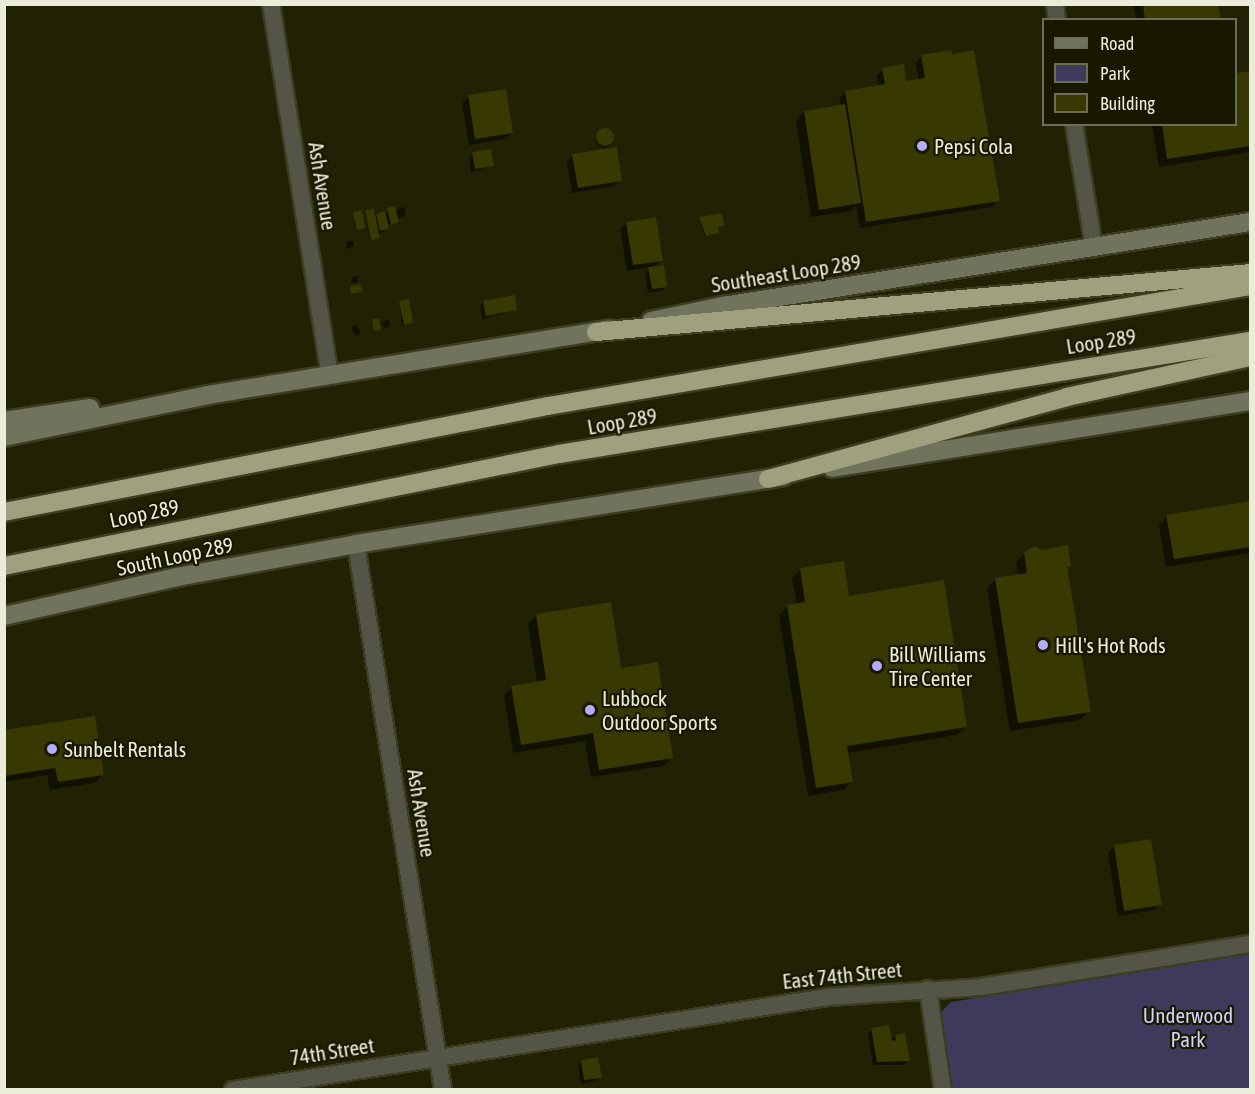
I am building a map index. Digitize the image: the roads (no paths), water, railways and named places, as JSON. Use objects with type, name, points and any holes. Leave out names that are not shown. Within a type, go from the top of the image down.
[{"type":"highway","points":[[596,332],[798,317],[1251,273]]},
{"type":"highway","name":"Loop 289","points":[[4,512],[548,406],[1251,286]]},
{"type":"highway","name":"Loop 289","points":[[4,566],[559,454],[1251,340]]},
{"type":"highway","points":[[768,479],[1066,397],[1251,357]]},
{"type":"main road","name":"Southeast Loop 289","points":[[330,375],[596,332],[723,306],[1251,222]]},
{"type":"main road","points":[[4,421],[208,395],[330,375]]},
{"type":"main road","points":[[4,437],[208,395]]},
{"type":"main road","points":[[356,544],[1251,401]]},
{"type":"main road","name":"South Loop 289","points":[[4,616],[177,577],[356,544]]},
{"type":"street","name":"Ash Avenue","points":[[271,4],[330,375]]},
{"type":"street","points":[[1074,126],[1094,248]]},
{"type":"street","name":"Ash Avenue","points":[[356,544],[443,1089]]},
{"type":"street","name":"East 74th Street","points":[[438,1058],[828,997],[981,987],[1251,944]]},
{"type":"street","points":[[928,989],[944,1089]]},
{"type":"street","name":"74th Street","points":[[232,1089],[438,1058]]},
{"type":"place","name":"Pepsi Cola","points":[[922,146]]},
{"type":"place","name":"Hill's Hot Rods","points":[[1043,645]]},
{"type":"place","name":"Bill Williams Tire Center","points":[[877,666]]},
{"type":"place","name":"Lubbock Outdoor Sports","points":[[590,710]]},
{"type":"place","name":"Sunbelt Rentals","points":[[52,749]]},
{"type":"park label","name":"Underwood Park","points":[[1188,1027]]}]
